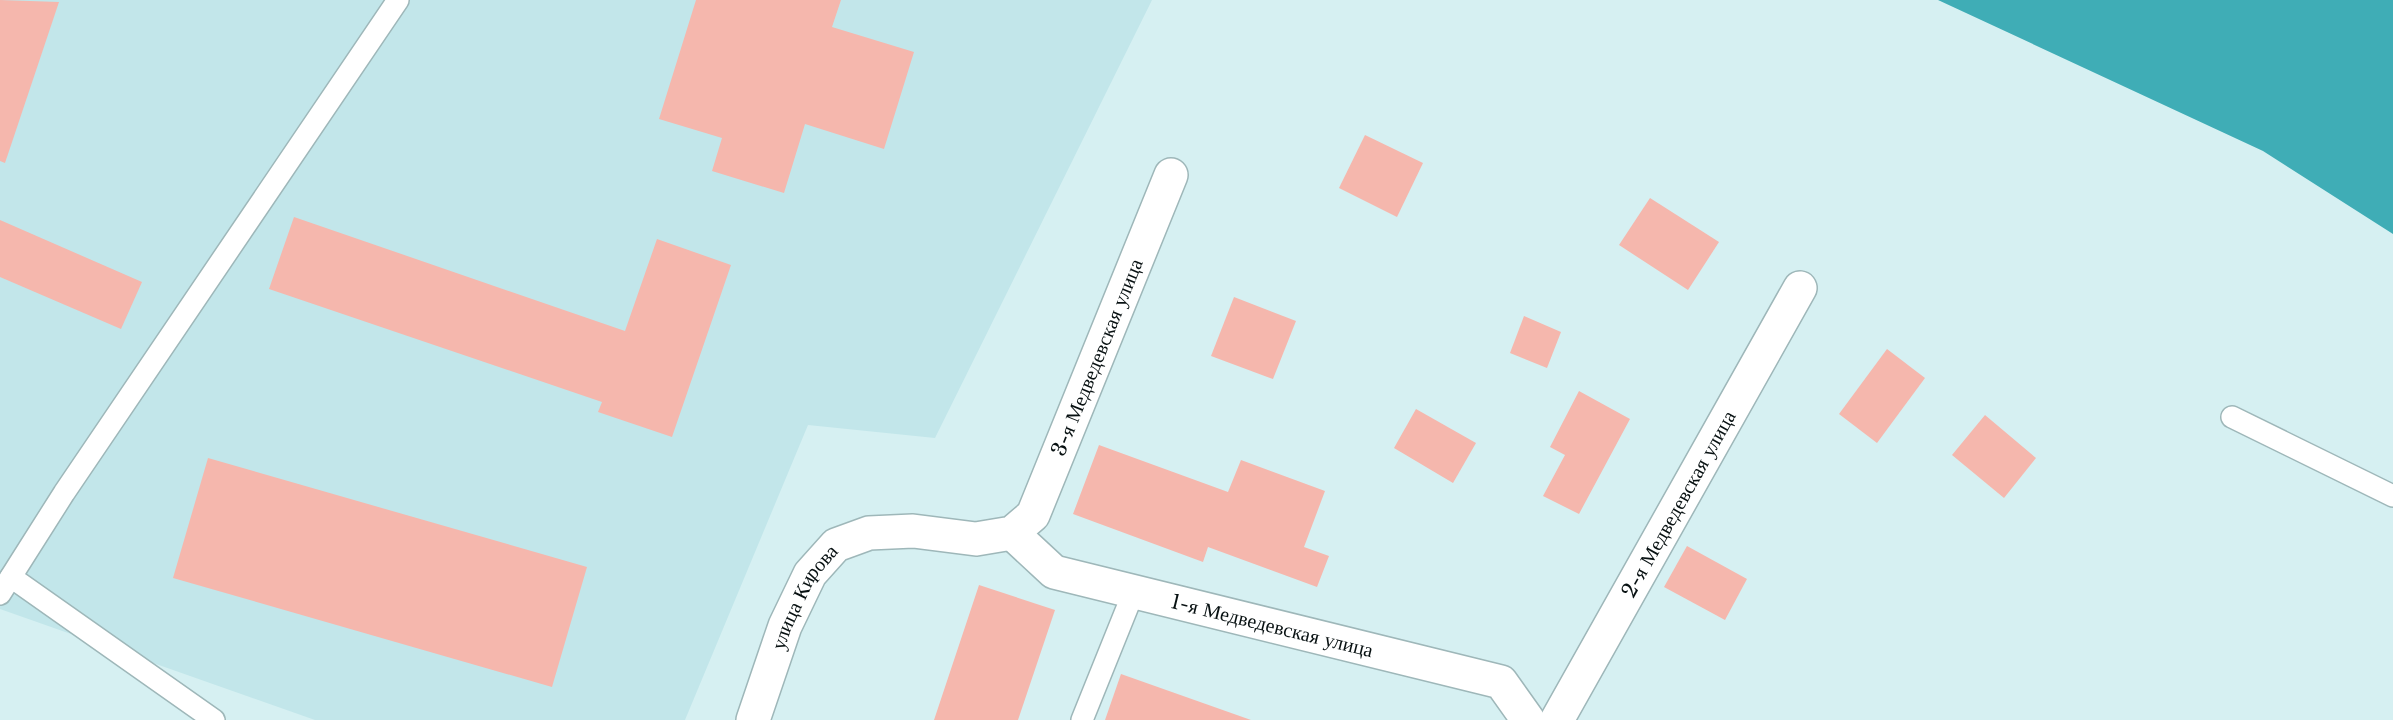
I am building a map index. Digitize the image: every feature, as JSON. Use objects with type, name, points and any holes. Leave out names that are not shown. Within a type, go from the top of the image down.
[{"type":"street","name":"3-я Медведевская улица","points":[[1012,533],[1033,515],[1171,175]]},
{"type":"street","name":"2-я Медведевская улица","points":[[1557,720],[1800,288]]},
{"type":"street","name":"улица Кирова","points":[[753,720],[785,626],[810,574],[836,545],[869,533],[913,531],[976,539],[1012,533]]},
{"type":"street","name":"1-я Медведевская улица","points":[[1012,533],[1054,572],[1501,682],[1528,720]]},
{"type":"lane","points":[[214,720],[5,586],[64,493],[399,0]]},
{"type":"lane","points":[[2232,417],[2393,496]]},
{"type":"lane","points":[[1082,720],[1134,591]]},
{"type":"shaded area","points":[[0,0],[1152,0],[935,438],[808,425],[685,720],[315,720],[0,609]]},
{"type":"water","points":[[1938,0],[2393,0],[2393,234],[2263,151]]},
{"type":"building","points":[[0,0],[59,2],[5,163],[0,161]]},
{"type":"building","points":[[696,0],[841,0],[832,27],[914,52],[884,149],[805,124],[784,193],[712,171],[722,138],[659,119]]},
{"type":"building","points":[[1365,135],[1423,163],[1397,217],[1339,188]]},
{"type":"building","points":[[1650,198],[1719,242],[1688,290],[1619,245]]},
{"type":"building","points":[[294,217],[625,331],[657,239],[731,265],[672,437],[598,412],[602,402],[269,289]]},
{"type":"building","points":[[0,220],[142,282],[121,329],[0,277]]},
{"type":"building","points":[[1234,297],[1296,321],[1273,379],[1211,356]]},
{"type":"building","points":[[1524,316],[1561,332],[1547,368],[1510,353]]},
{"type":"building","points":[[1887,349],[1925,378],[1877,443],[1839,414]]},
{"type":"building","points":[[1579,391],[1630,419],[1579,514],[1543,496],[1565,455],[1550,447]]},
{"type":"building","points":[[1416,409],[1476,443],[1453,483],[1394,448]]},
{"type":"building","points":[[1985,415],[2036,458],[2004,498],[1952,455]]},
{"type":"building","points":[[1099,445],[1228,492],[1241,460],[1325,491],[1304,547],[1329,556],[1317,587],[1208,547],[1203,562],[1073,514]]},
{"type":"building","points":[[208,458],[587,567],[552,687],[173,578]]},
{"type":"building","points":[[1687,546],[1747,579],[1725,620],[1664,587]]},
{"type":"building","points":[[979,585],[1055,610],[1018,720],[934,720]]},
{"type":"building","points":[[1121,674],[1251,720],[1105,720]]}]
